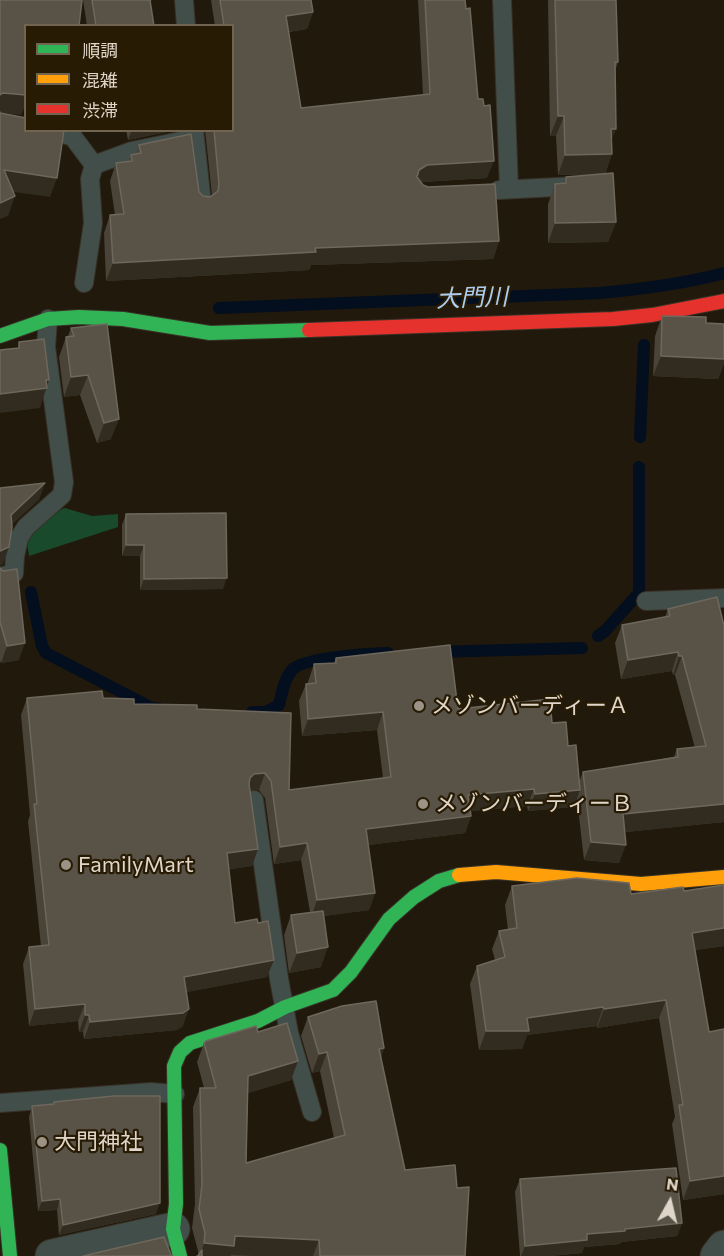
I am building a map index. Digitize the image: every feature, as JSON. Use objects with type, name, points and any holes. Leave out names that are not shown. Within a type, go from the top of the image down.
[{"type":"street","points":[[0,336],[48,319],[79,317],[123,319],[210,333],[613,319],[652,315],[724,301]]},
{"type":"street","points":[[52,1256],[176,1242],[174,1066],[180,1052],[190,1043],[258,1021],[285,1007],[333,990],[351,972],[389,919],[414,897],[439,881],[464,873],[496,872],[641,884],[724,877]]},
{"type":"street","points":[[0,1150],[10,1256]]},
{"type":"street","points":[[717,1256],[724,1247]]},
{"type":"lane","points":[[184,0],[186,24]]},
{"type":"lane","points":[[502,0],[509,189]]},
{"type":"lane","points":[[58,132],[74,137],[94,165]]},
{"type":"lane","points":[[94,165],[132,151],[195,134],[202,203]]},
{"type":"lane","points":[[84,283],[93,223],[90,179],[94,165]]},
{"type":"lane","points":[[477,191],[589,185]]},
{"type":"lane","points":[[0,577],[14,573],[19,538],[26,527],[62,495],[64,482],[46,347],[48,319]]},
{"type":"lane","points":[[646,601],[724,597]]},
{"type":"lane","points":[[254,800],[279,979],[289,1032],[312,1112]]},
{"type":"lane","points":[[0,1103],[151,1092],[174,1094]]},
{"type":"green space","points":[[65,508],[92,516],[118,514],[118,527],[29,556],[27,542],[31,534]]},
{"type":"building","points":[[0,0],[82,0],[79,24],[24,24],[24,95],[3,93],[0,95]]},
{"type":"building","points":[[92,0],[150,0],[154,24],[96,24]]},
{"type":"building","points":[[220,0],[311,0],[313,12],[286,16],[301,108],[430,94],[425,0],[465,0],[466,9],[470,8],[478,99],[483,99],[484,106],[490,105],[494,161],[427,165],[419,170],[417,177],[423,185],[428,187],[495,184],[499,241],[315,248],[316,252],[113,263],[110,215],[124,214],[116,163],[132,161],[131,155],[141,153],[139,145],[191,134],[199,192],[203,196],[210,197],[218,191],[214,132],[234,132],[234,24],[224,24]]},
{"type":"building","points":[[555,0],[616,0],[618,62],[615,62],[616,129],[611,129],[612,154],[565,155],[564,116],[558,116]]},
{"type":"building","points":[[0,113],[24,118],[24,132],[64,132],[57,178],[4,170],[15,196],[0,203]]},
{"type":"building","points":[[613,173],[616,222],[555,223],[555,184],[566,183],[566,177]]},
{"type":"building","points":[[662,316],[706,317],[706,323],[724,324],[724,359],[661,356]]},
{"type":"building","points":[[107,324],[119,419],[104,423],[88,375],[71,377],[66,337],[74,336],[71,328]]},
{"type":"building","points":[[44,339],[49,380],[46,380],[47,388],[0,394],[0,350],[19,348],[19,342]]},
{"type":"building","points":[[45,483],[11,515],[9,547],[0,551],[0,488]]},
{"type":"building","points":[[226,513],[227,578],[144,579],[144,545],[126,545],[126,514]]},
{"type":"building","points":[[0,568],[3,571],[17,569],[25,643],[7,646],[0,622]]},
{"type":"building","points":[[717,597],[724,626],[724,804],[623,814],[626,845],[591,842],[583,772],[678,757],[677,749],[706,746],[682,656],[679,656],[678,652],[628,660],[622,625],[670,616],[668,609]]},
{"type":"building","points":[[450,645],[458,709],[550,699],[552,723],[566,722],[568,746],[576,745],[580,790],[535,794],[534,789],[468,795],[471,816],[366,829],[375,893],[317,900],[307,843],[280,847],[271,781],[265,773],[254,774],[249,784],[258,849],[227,853],[235,923],[257,919],[258,923],[268,921],[274,960],[184,977],[189,1009],[183,1013],[90,1022],[89,1015],[85,1015],[85,1004],[35,1009],[29,947],[49,945],[34,804],[37,804],[27,698],[102,691],[103,698],[134,699],[134,704],[197,705],[197,709],[291,713],[289,790],[391,777],[383,712],[308,719],[306,684],[316,683],[314,664],[336,663],[336,658]]},
{"type":"building","points":[[577,878],[629,883],[631,894],[683,887],[684,891],[724,885],[724,928],[692,933],[709,1032],[724,1029],[724,1176],[690,1181],[679,1105],[683,1105],[666,1000],[527,1018],[529,1031],[486,1031],[477,966],[505,957],[499,931],[517,928],[512,886]]},
{"type":"building","points":[[323,911],[328,947],[297,953],[291,915]]},
{"type":"building","points":[[376,1001],[384,1048],[379,1049],[405,1170],[455,1165],[457,1188],[469,1187],[465,1256],[320,1256],[319,1240],[235,1236],[234,1246],[204,1243],[205,1233],[199,1209],[202,1185],[200,1088],[216,1088],[204,1043],[256,1026],[258,1032],[287,1023],[298,1061],[248,1076],[246,1163],[345,1135],[327,1052],[319,1054],[308,1017],[342,1006]]},
{"type":"building","points":[[114,1096],[160,1096],[160,1203],[63,1225],[60,1199],[42,1201],[32,1106]]},
{"type":"building","points":[[676,1168],[682,1223],[587,1234],[587,1240],[525,1246],[520,1179]]},
{"type":"building","points":[[164,1237],[173,1256],[83,1256]]},
{"type":"waterway","name":"大門川","points":[[219,308],[600,293],[663,286],[724,273]]},
{"type":"waterway","points":[[640,437],[644,345]]},
{"type":"waterway","points":[[598,636],[639,593],[639,467]]},
{"type":"waterway","points":[[31,592],[42,646],[46,653],[152,708],[160,709]]},
{"type":"waterway","points":[[435,652],[582,648]]},
{"type":"waterway","points":[[252,712],[266,712],[279,705],[287,678],[292,670],[299,666],[323,659],[388,653]]},
{"type":"traffic: fast","points":[[0,336],[48,319],[79,317],[123,319],[210,333],[309,330]]},
{"type":"traffic: fast","points":[[180,1256],[173,1229],[176,1204],[174,1066],[180,1052],[190,1043],[258,1021],[285,1007],[333,990],[351,972],[389,919],[414,897],[439,881],[459,875]]},
{"type":"traffic: fast","points":[[0,1150],[10,1256]]},
{"type":"traffic: slow","points":[[459,875],[496,872],[641,884],[724,877]]},
{"type":"traffic: jam","points":[[309,330],[613,319],[652,315],[724,301]]},
{"type":"place","name":"メゾンバーディーＡ","points":[[419,706]]},
{"type":"place","name":"メゾンバーディーＢ","points":[[423,804]]},
{"type":"place","name":"FamilyMart","points":[[66,865]]},
{"type":"place","name":"大門神社","points":[[42,1142]]}]
